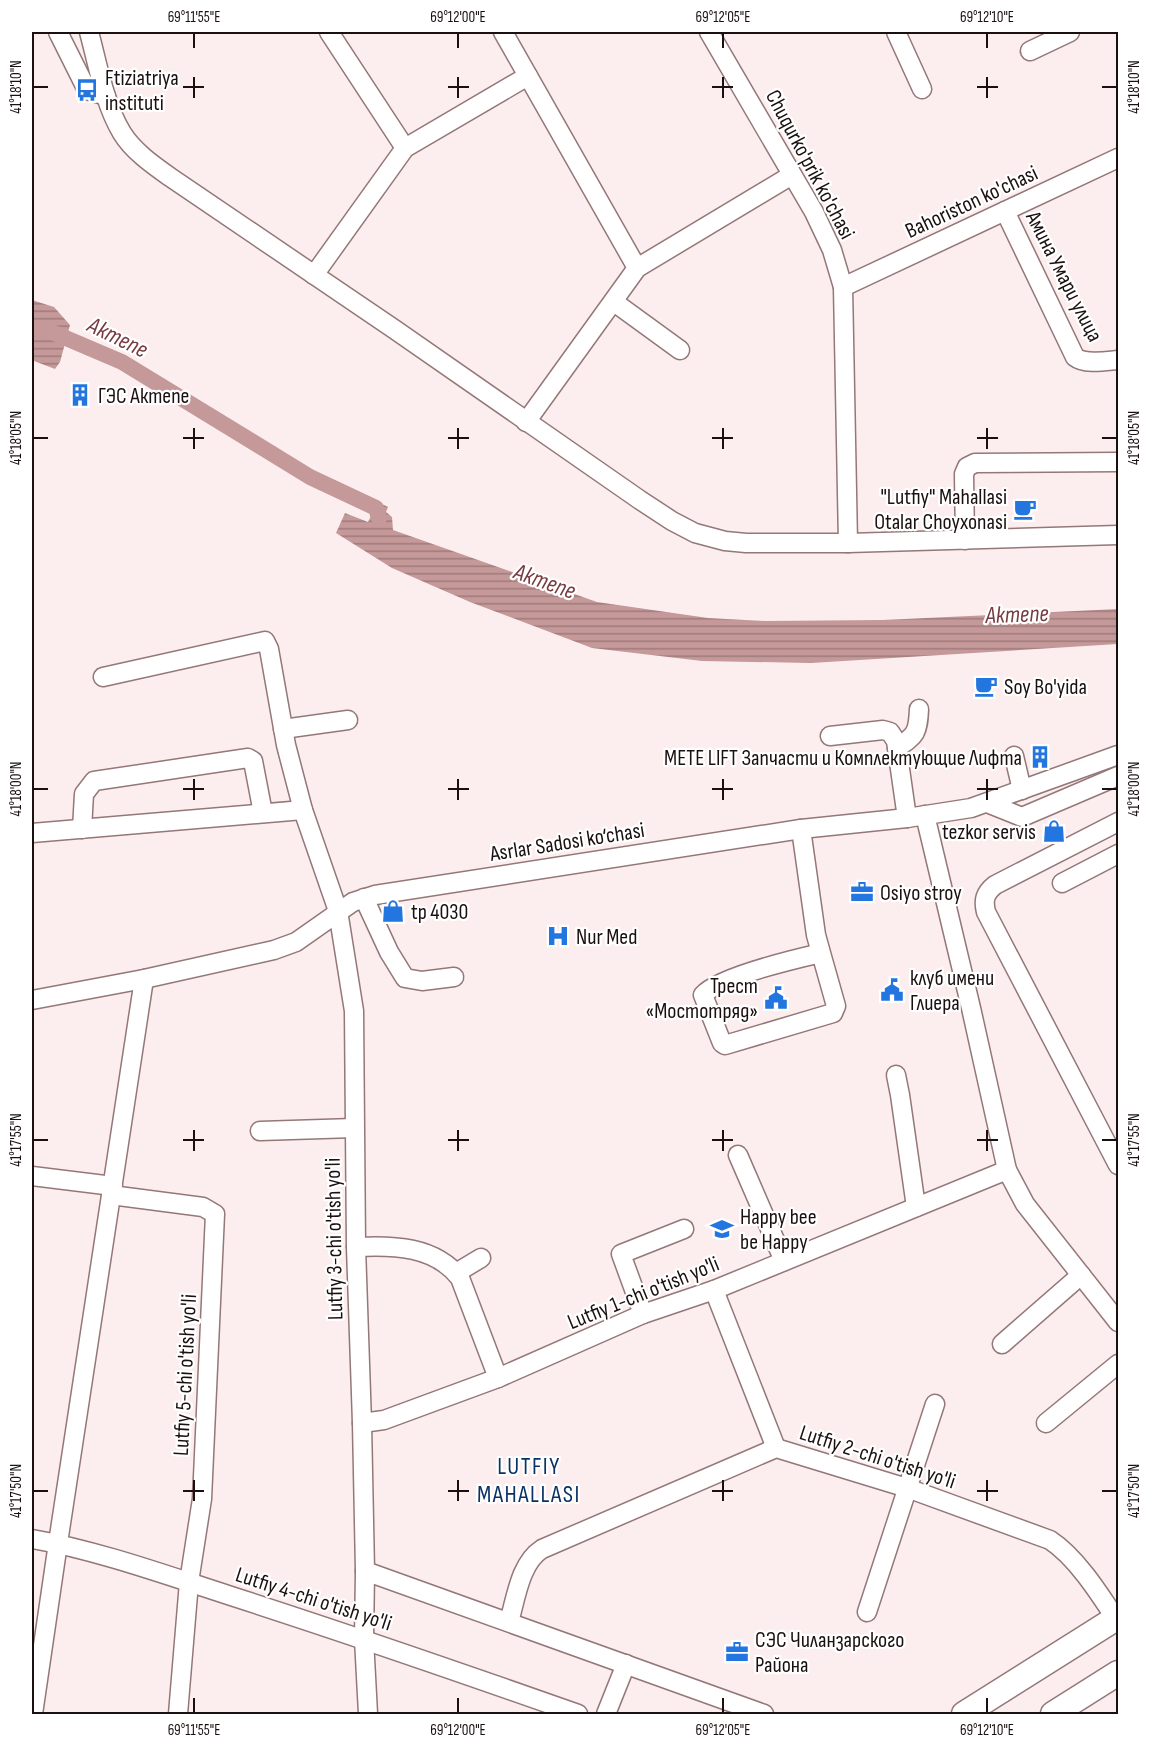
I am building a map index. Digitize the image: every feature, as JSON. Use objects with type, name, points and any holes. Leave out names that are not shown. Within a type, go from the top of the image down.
[{"type":"main road","points":[[964,1714],[1117,1618]]},
{"type":"main road","points":[[1065,1711],[1119,1673]]},
{"type":"street","points":[[58,32],[87,90],[106,96]]},
{"type":"street","points":[[89,32],[106,96],[123,134],[144,158],[649,507],[695,533],[726,541],[746,543],[848,543],[1119,535]]},
{"type":"street","points":[[329,32],[405,147]]},
{"type":"street","points":[[503,32],[637,268]]},
{"type":"street","name":"Chuqurko'prik ko'chasi","points":[[709,32],[814,212],[832,250],[843,287],[848,543]]},
{"type":"street","points":[[896,32],[922,89]]},
{"type":"street","points":[[1030,51],[1070,32]]},
{"type":"street","points":[[314,275],[405,147],[528,75]]},
{"type":"street","name":"Bahoriston ko'chasi","points":[[843,287],[1119,158]]},
{"type":"street","points":[[526,422],[637,268],[792,175]]},
{"type":"street","name":"Амина Умари улица","points":[[1005,211],[1075,357],[1085,361],[1119,360]]},
{"type":"street","points":[[614,302],[680,350]]},
{"type":"street","points":[[964,540],[964,474],[967,467],[975,463],[1119,462]]},
{"type":"street","name":"Lutfiy 3-chi o'tish yo'li","points":[[103,677],[265,641],[269,649],[292,770],[303,810],[338,911],[354,1011],[356,1247],[362,1423],[364,1639],[368,1714]]},
{"type":"street","points":[[897,748],[914,737],[918,728],[919,709]]},
{"type":"street","points":[[283,729],[348,720]]},
{"type":"street","points":[[830,736],[883,730],[890,732],[896,741],[971,1008],[1007,1170],[1025,1204],[1081,1275],[1116,1314]]},
{"type":"street","name":"Asrlar Sadosi ko‘chasi","points":[[32,1000],[225,962],[286,946],[314,930],[338,911],[363,898],[801,829],[916,817],[971,808],[1119,755]]},
{"type":"street","points":[[1014,756],[1022,790]]},
{"type":"street","points":[[82,829],[84,794],[94,781],[248,758],[253,761],[263,813]]},
{"type":"street","points":[[987,803],[1022,817],[1119,776]]},
{"type":"street","points":[[32,833],[303,810]]},
{"type":"street","points":[[1118,823],[995,885],[985,896],[984,905],[1119,1165]]},
{"type":"street","points":[[801,829],[816,935],[836,1006],[832,1013],[725,1045],[722,1043],[703,995],[708,989],[731,979],[821,953]]},
{"type":"street","points":[[1062,883],[1119,854]]},
{"type":"street","points":[[363,898],[389,952],[405,978],[422,981],[454,977]]},
{"type":"street","points":[[33,1714],[144,979]]},
{"type":"street","points":[[896,1075],[916,1208]]},
{"type":"street","points":[[260,1131],[354,1128]]},
{"type":"street","points":[[738,1155],[784,1261]]},
{"type":"street","name":"Lutfiy 1-chi o'tish yo'li","points":[[362,1423],[384,1420],[498,1378],[643,1314],[714,1290],[1007,1170]]},
{"type":"street","points":[[32,1176],[112,1190]]},
{"type":"street","name":"Lutfiy 5-chi o'tish yo'li","points":[[112,1190],[203,1207],[215,1214],[202,1498],[189,1582],[178,1714]]},
{"type":"street","points":[[643,1314],[621,1254],[684,1229]]},
{"type":"street","points":[[356,1247],[382,1245],[420,1251],[444,1262],[456,1273],[460,1278],[498,1378]]},
{"type":"street","points":[[456,1273],[482,1258]]},
{"type":"street","points":[[1002,1344],[1081,1275]]},
{"type":"street","points":[[714,1290],[776,1448]]},
{"type":"street","points":[[1046,1423],[1119,1364]]},
{"type":"street","points":[[867,1612],[935,1404]]},
{"type":"street","name":"Lutfiy 2-chi o'tish yo'li","points":[[509,1622],[527,1564],[534,1554],[776,1448],[907,1488],[1050,1540],[1059,1545],[1117,1618]]},
{"type":"street","name":"Lutfiy 4-chi o'tish yo'li","points":[[32,1539],[58,1544],[189,1582],[364,1639],[578,1714]]},
{"type":"street","name":"Lutfiy 4-chi o'tish yo'li","points":[[365,1571],[764,1714]]},
{"type":"street","points":[[606,1714],[626,1664]]},
{"type":"water","points":[[32,300],[54,307],[70,325],[60,362],[55,369],[34,361],[32,366]]},
{"type":"water","points":[[368,497],[388,507],[386,512],[392,517],[393,530],[597,602],[708,618],[765,621],[883,620],[1118,609],[1118,644],[811,663],[702,661],[592,648],[470,602],[392,568],[336,533],[345,513],[368,522],[372,514],[362,509]]},
{"type":"waterway","name":"Актепе","points":[[32,328],[47,330],[122,362],[310,477],[376,508],[379,518]]},
{"type":"place","name":"Ftiziatriya instituti","points":[[87,90]]},
{"type":"place","name":"ГЭС Актепe","points":[[80,395]]},
{"type":"place","name":"\"Lutfiy\" Mahallasi Otalar Choyxonasi","points":[[1025,509]]},
{"type":"place","name":"Soy Bo'yida","points":[[986,686]]},
{"type":"place","name":"METE LIFT Запчасти и Комплектующие Лифта","points":[[1040,757]]},
{"type":"place","name":"tezkor servis","points":[[1054,831]]},
{"type":"place","name":"Osiyo stroy","points":[[862,892]]},
{"type":"place","name":"tp 4030","points":[[393,911]]},
{"type":"place","name":"Nur Med","points":[[558,936]]},
{"type":"place","name":"клуб имени Глиера","points":[[892,990]]},
{"type":"place","name":"Трест «Мостотряд»","points":[[776,998]]},
{"type":"place","name":"Happy bee be Happy","points":[[722,1229]]},
{"type":"place","name":"СЭС Чиланзарского Района","points":[[737,1652]]},
{"type":"district","name":"LUTFIY MAHALLASI","points":[[529,1480]]}]
